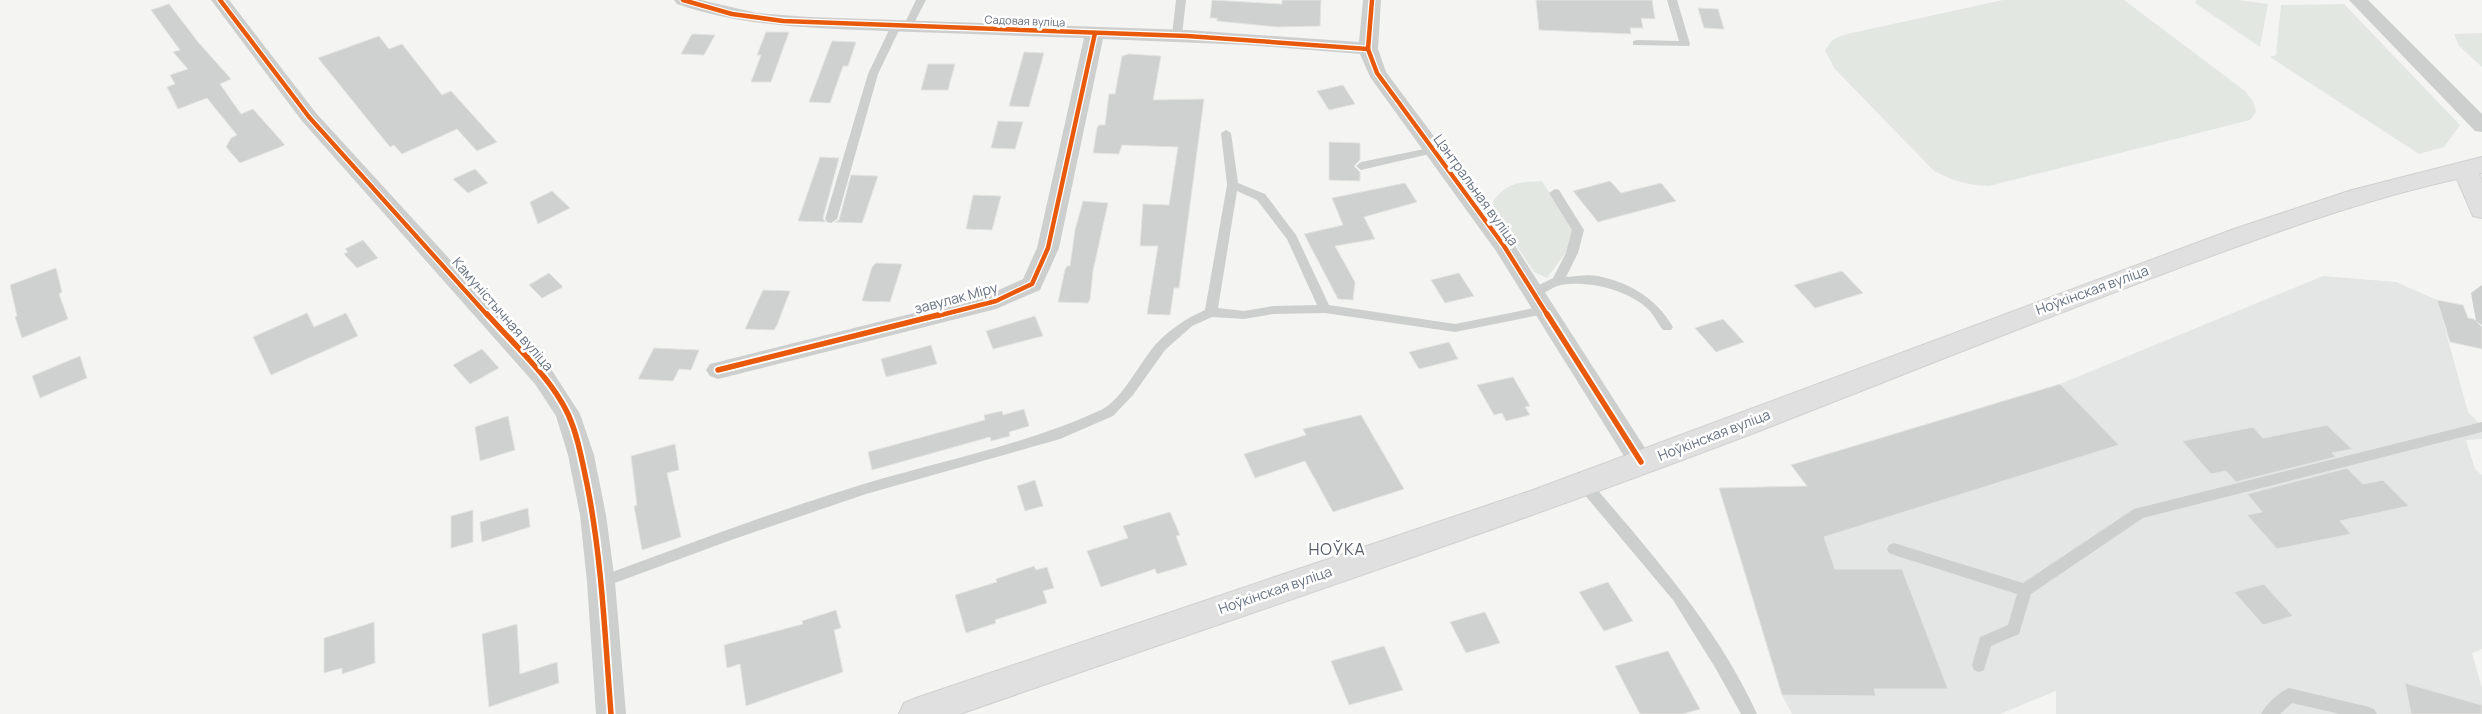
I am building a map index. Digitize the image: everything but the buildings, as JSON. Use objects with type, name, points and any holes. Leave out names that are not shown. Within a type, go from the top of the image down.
[{"type":"main road","points":[[2474,167],[2481,206]]},
{"type":"main road","name":"Ноўкінская вуліца","points":[[916,714],[1584,484],[2023,315],[2311,210],[2377,190],[2474,167]]},
{"type":"street","name":"Камуністычная вуліца","points":[[220,0],[309,116],[544,378],[568,414],[581,455],[593,515],[601,582],[611,714]]},
{"type":"street","name":"Садовая вуліца","points":[[683,0],[703,8],[767,18],[902,26],[1289,40],[1368,49]]},
{"type":"street","name":"Цэнтральная вуліца","points":[[1372,0],[1368,49],[1377,73],[1504,246],[1642,462]]},
{"type":"street","points":[[2358,0],[2482,126]]},
{"type":"street","name":"завулак Міру","points":[[718,370],[996,301],[1032,284],[1048,248],[1096,33]]},
{"type":"lane","points":[[831,219],[873,74],[902,26],[921,0]]},
{"type":"lane","points":[[1177,35],[1181,0]]},
{"type":"lane","points":[[1637,43],[1686,44],[1672,0]]},
{"type":"lane","points":[[1211,312],[1233,185],[1226,133]]},
{"type":"lane","points":[[1361,166],[1434,150]]},
{"type":"lane","points":[[1233,185],[1261,197],[1292,238],[1325,308]]},
{"type":"lane","points":[[601,582],[821,504],[1055,434],[1108,412],[1128,392],[1161,347],[1188,323],[1211,312],[1244,315],[1273,310],[1325,308],[1456,328],[1539,301],[1558,281],[1572,253],[1578,230],[1555,193]]},
{"type":"lane","points":[[1558,281],[1596,280],[1625,289],[1653,307],[1666,327]]},
{"type":"lane","points":[[2482,289],[2477,293],[2482,322]]},
{"type":"lane","points":[[1979,665],[1985,642],[2014,629],[2025,590],[2139,513],[2482,427]]},
{"type":"lane","points":[[1584,484],[1678,596],[1721,664],[1749,714]]},
{"type":"lane","points":[[1894,549],[2025,590]]},
{"type":"lane","points":[[2269,714],[2289,696],[2368,714]]},
{"type":"shaded area","points":[[2003,0],[2124,0],[2245,91],[2253,101],[2256,112],[2250,120],[1989,186],[1974,185],[1954,180],[1933,170],[1835,69],[1825,51],[1829,44],[1840,36]]},
{"type":"shaded area","points":[[2197,0],[2238,0],[2268,4],[2260,47],[2195,3]]},
{"type":"shaded area","points":[[2344,4],[2460,125],[2444,147],[2419,154],[2270,57],[2276,55],[2281,5]]},
{"type":"shaded area","points":[[2482,33],[2482,67],[2459,46],[2454,34]]},
{"type":"shaded area","points":[[1542,181],[1573,231],[1567,251],[1547,278],[1534,272],[1495,213],[1493,201],[1503,190],[1515,184]]},
{"type":"shaded area","points":[[2323,276],[2396,282],[2437,300],[2468,412],[2482,426],[2482,439],[2466,440],[2475,469],[2482,475],[2482,649],[2472,653],[2482,688],[2482,714],[2056,714],[2056,691],[2000,714],[1792,714],[1782,695],[1719,488],[1807,486]]},
{"type":"cycle path","points":[[220,0],[309,117],[544,378],[568,414],[581,455],[593,515],[601,582],[611,714]]},
{"type":"cycle path","points":[[683,0],[732,14],[783,21],[1187,36],[1308,43],[1368,49]]},
{"type":"cycle path","points":[[1372,0],[1368,49],[1377,73],[1504,246],[1641,462]]},
{"type":"cycle path","points":[[718,370],[996,301],[1032,284],[1048,248],[1095,33]]},
{"type":"district","name":"НОЎКА","points":[[1337,549]]}]
